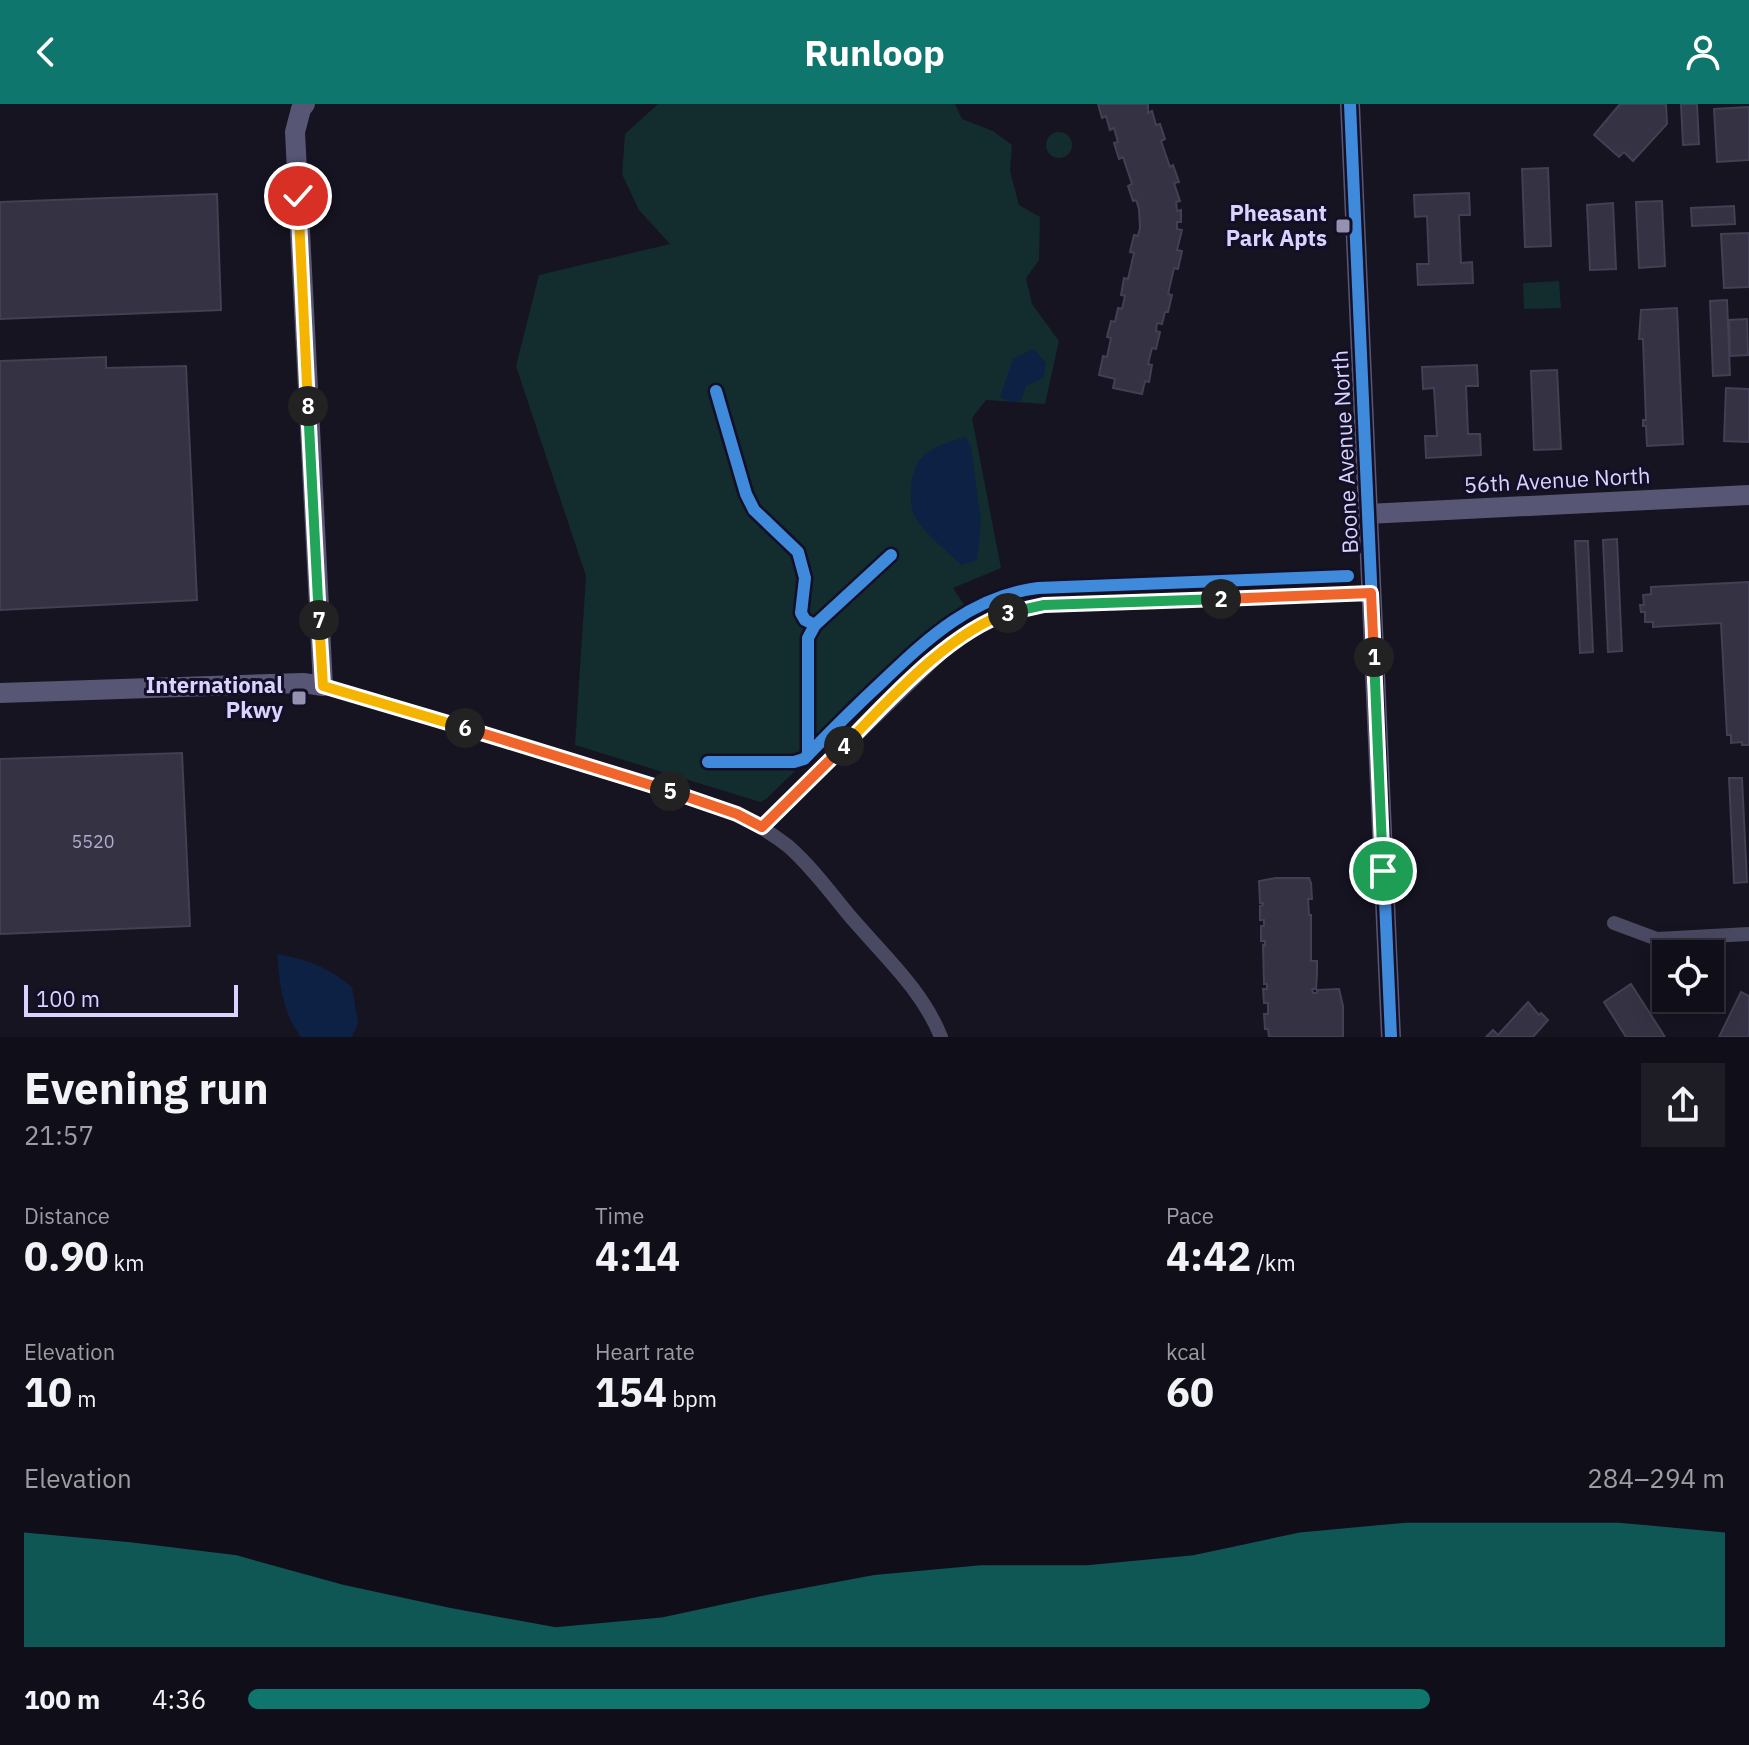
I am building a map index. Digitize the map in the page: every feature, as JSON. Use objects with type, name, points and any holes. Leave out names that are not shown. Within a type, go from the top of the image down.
[{"type":"street","points":[[305,104],[295,132],[323,686]]},
{"type":"street","name":"Boone Avenue North","points":[[1350,104],[1391,1037]]},
{"type":"street","name":"56th Avenue North","points":[[1367,514],[1749,495]]},
{"type":"street","points":[[762,827],[944,650],[959,637],[996,617],[1044,605],[1371,593]]},
{"type":"street","points":[[0,693],[303,683],[323,686],[707,803],[762,827],[812,870],[919,996],[941,1037]]},
{"type":"street","points":[[1614,923],[1657,939],[1749,934]]},
{"type":"green space","points":[[658,104],[955,104],[962,119],[993,131],[1012,145],[1010,171],[1019,205],[1040,217],[1039,260],[1026,278],[1032,304],[1059,341],[1045,404],[986,400],[972,418],[1001,568],[953,588],[969,612],[932,639],[760,802],[575,745],[586,576],[516,366],[539,275],[670,244],[639,210],[622,174],[625,134]]},
{"type":"green space","points":[[1059,132],[1068,136],[1072,145],[1068,154],[1059,158],[1050,154],[1046,145],[1050,136]]},
{"type":"green space","points":[[1559,281],[1561,308],[1524,309],[1523,283]]},
{"type":"water","points":[[1034,349],[1046,363],[1043,378],[1026,386],[1021,401],[1010,402],[1000,397],[1013,359]]},
{"type":"water","points":[[966,437],[971,447],[981,522],[977,560],[961,565],[916,519],[911,488],[921,458],[936,448]]},
{"type":"water","points":[[277,954],[317,965],[352,987],[358,1023],[352,1037],[301,1037],[286,1008]]},
{"type":"building","points":[[1098,104],[1148,104],[1148,113],[1152,111],[1156,125],[1160,124],[1165,139],[1161,141],[1179,182],[1174,183],[1180,201],[1176,202],[1177,211],[1181,210],[1181,222],[1177,222],[1177,229],[1182,230],[1177,250],[1182,251],[1168,294],[1172,295],[1168,312],[1165,312],[1162,324],[1157,323],[1156,331],[1160,332],[1148,364],[1152,365],[1149,382],[1145,381],[1142,394],[1113,388],[1115,379],[1099,375],[1103,356],[1107,357],[1111,321],[1115,322],[1118,308],[1122,309],[1124,278],[1128,279],[1134,253],[1130,252],[1134,235],[1138,236],[1140,228],[1139,209],[1128,186],[1132,184],[1123,157],[1119,159],[1114,143],[1118,142],[1114,128],[1110,130],[1106,116],[1102,118]]},
{"type":"building","points":[[1620,104],[1666,104],[1667,124],[1633,161],[1624,152],[1619,157],[1594,135]]},
{"type":"building","points":[[1681,104],[1697,104],[1699,144],[1683,145]]},
{"type":"building","points":[[1749,107],[1749,160],[1717,162],[1714,109]]},
{"type":"building","points":[[1548,168],[1551,246],[1525,247],[1522,169]]},
{"type":"building","points":[[1469,193],[1470,215],[1459,215],[1461,263],[1472,262],[1473,283],[1418,285],[1417,264],[1429,264],[1427,216],[1415,217],[1414,195]]},
{"type":"building","points":[[217,194],[221,310],[0,319],[0,202]]},
{"type":"building","points":[[1662,201],[1665,266],[1639,268],[1636,202]]},
{"type":"building","points":[[1613,203],[1616,269],[1590,270],[1587,205]]},
{"type":"building","points":[[1734,206],[1735,224],[1692,226],[1691,208]]},
{"type":"building","points":[[1749,233],[1749,287],[1724,288],[1721,234]]},
{"type":"building","points":[[1727,300],[1730,375],[1713,376],[1710,301]]},
{"type":"building","points":[[1677,308],[1683,444],[1647,446],[1646,426],[1643,426],[1643,420],[1646,420],[1643,339],[1639,339],[1641,310]]},
{"type":"building","points":[[1747,319],[1748,355],[1730,356],[1729,320]]},
{"type":"building","points":[[106,357],[106,368],[186,366],[197,600],[0,610],[0,361]]},
{"type":"building","points":[[1477,365],[1478,386],[1466,386],[1468,434],[1480,434],[1481,455],[1426,458],[1425,436],[1437,436],[1434,388],[1423,389],[1422,367]]},
{"type":"building","points":[[1557,370],[1561,449],[1534,450],[1531,371]]},
{"type":"building","points":[[1726,388],[1749,389],[1749,442],[1724,441]]},
{"type":"building","points":[[1617,539],[1622,651],[1608,652],[1603,540]]},
{"type":"building","points":[[1575,541],[1588,541],[1593,652],[1580,653]]},
{"type":"building","points":[[1749,582],[1749,745],[1742,745],[1742,742],[1731,743],[1731,735],[1727,735],[1721,623],[1653,627],[1653,622],[1645,622],[1645,612],[1641,612],[1640,605],[1644,605],[1643,595],[1651,594],[1651,587]]},
{"type":"building","points":[[182,753],[190,926],[0,934],[0,759]]},
{"type":"building","points":[[1729,778],[1742,778],[1747,882],[1734,883]]},
{"type":"building","points":[[1309,878],[1312,899],[1308,899],[1311,961],[1317,961],[1316,989],[1312,989],[1313,993],[1317,993],[1317,990],[1339,989],[1343,1006],[1343,1037],[1269,1037],[1268,1029],[1265,1029],[1264,1014],[1268,1014],[1268,1003],[1264,1003],[1263,989],[1267,989],[1267,984],[1264,984],[1265,941],[1261,941],[1261,926],[1264,926],[1264,920],[1260,920],[1260,906],[1263,903],[1260,903],[1259,881]]},
{"type":"building","points":[[1631,984],[1665,1037],[1626,1037],[1604,1002]]},
{"type":"building","points":[[1741,992],[1749,996],[1749,1037],[1719,1037]]},
{"type":"building","points":[[1528,1002],[1548,1020],[1533,1037],[1486,1037],[1493,1030],[1498,1035]]},
{"type":"cycle path","points":[[1350,104],[1391,1037]]},
{"type":"cycle path","points":[[716,391],[746,494],[754,510],[798,552],[805,578],[801,613],[805,620],[815,625]]},
{"type":"cycle path","points":[[808,755],[808,638],[815,625],[891,555]]},
{"type":"cycle path","points":[[708,762],[794,762],[804,759],[935,634],[973,609],[1015,592],[1038,588],[1348,576]]},
{"type":"place","name":"Pheasant Park Apts","points":[[1343,226]]},
{"type":"place","name":"International Pkwy","points":[[299,698]]},
{"type":"route","points":[[298,196],[323,686],[707,803],[762,827],[944,650],[959,637],[996,617],[1044,605],[1371,593],[1383,871]]}]
